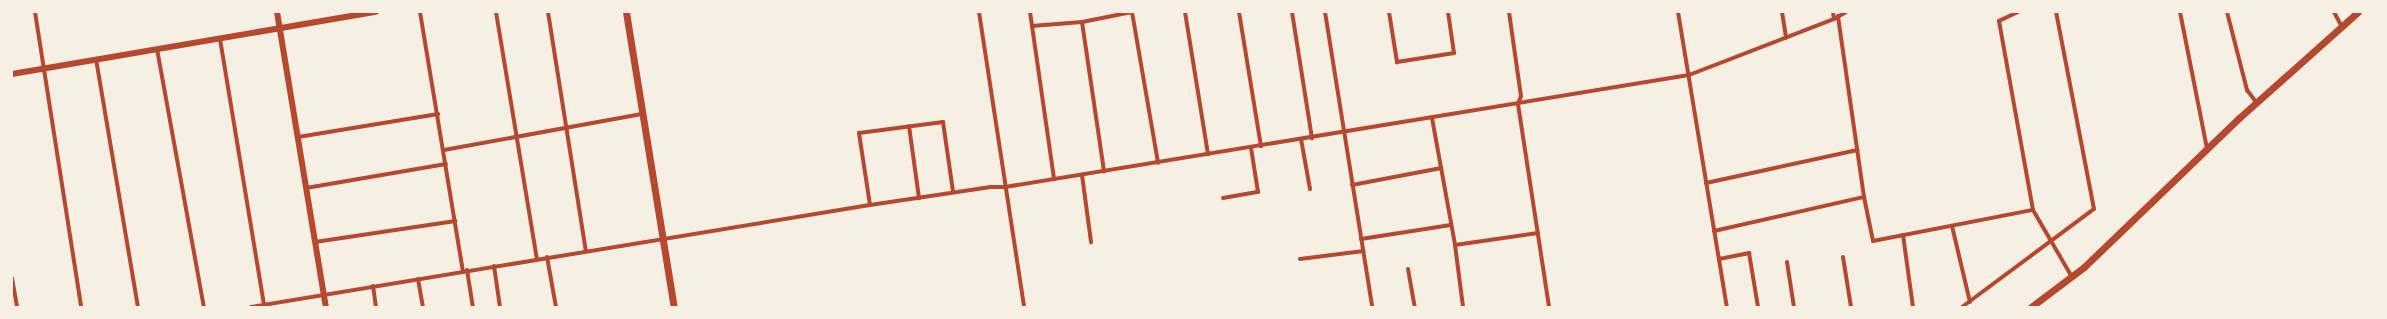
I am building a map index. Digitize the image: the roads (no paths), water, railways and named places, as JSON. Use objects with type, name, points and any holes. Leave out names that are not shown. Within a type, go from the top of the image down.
[{"type":"main road","points":[[626,12],[674,307]]},
{"type":"main road","points":[[2031,307],[2072,277],[2131,224],[2207,148],[2256,102],[2358,12]]},
{"type":"street","points":[[35,12],[81,307]]},
{"type":"street","points":[[278,12],[326,307]]},
{"type":"street","points":[[12,74],[376,12]]},
{"type":"street","points":[[420,12],[455,221],[473,307]]},
{"type":"street","points":[[496,12],[537,259]]},
{"type":"street","points":[[548,12],[586,251]]},
{"type":"street","points":[[979,12],[1024,307]]},
{"type":"street","points":[[1030,12],[1054,179]]},
{"type":"street","points":[[1032,26],[1082,22],[1132,12],[1158,163]]},
{"type":"street","points":[[1185,12],[1208,154]]},
{"type":"street","points":[[1239,12],[1261,146]]},
{"type":"street","points":[[1292,12],[1312,138]]},
{"type":"street","points":[[1325,12],[1343,133],[1372,307]]},
{"type":"street","points":[[1389,12],[1397,62],[1454,53],[1448,12]]},
{"type":"street","points":[[1509,12],[1521,96],[1518,104],[1549,307]]},
{"type":"street","points":[[1678,12],[1727,307]]},
{"type":"street","points":[[1782,12],[1786,38]]},
{"type":"street","points":[[1833,12],[1836,18],[1864,197],[1873,241],[2032,210]]},
{"type":"street","points":[[251,307],[870,205],[991,187],[1005,187],[1251,148],[1689,75],[1836,18],[1846,12]]},
{"type":"street","points":[[2018,12],[1999,21],[2032,210],[2072,277]]},
{"type":"street","points":[[1962,307],[2094,209],[2056,12]]},
{"type":"street","points":[[2180,12],[2207,148]]},
{"type":"street","points":[[2228,12],[2247,90],[2256,102]]},
{"type":"street","points":[[2334,12],[2342,27]]},
{"type":"street","points":[[1082,22],[1104,171]]},
{"type":"street","points":[[220,39],[267,305]]},
{"type":"street","points":[[157,49],[204,307]]},
{"type":"street","points":[[96,59],[138,307]]},
{"type":"street","points":[[298,137],[438,114]]},
{"type":"street","points":[[444,150],[642,114]]},
{"type":"street","points":[[1432,118],[1455,245],[1463,307]]},
{"type":"street","points":[[870,205],[859,133],[943,122],[954,192]]},
{"type":"street","points":[[909,126],[919,198]]},
{"type":"street","points":[[1301,139],[1310,189]]},
{"type":"street","points":[[1223,198],[1258,192],[1251,148]]},
{"type":"street","points":[[1706,183],[1857,150]]},
{"type":"street","points":[[306,188],[446,164]]},
{"type":"street","points":[[1352,186],[1441,168]]},
{"type":"street","points":[[1082,175],[1091,242]]},
{"type":"street","points":[[1714,230],[1864,197]]},
{"type":"street","points":[[315,242],[455,221]]},
{"type":"street","points":[[1361,239],[1451,225]]},
{"type":"street","points":[[1952,226],[1970,302]]},
{"type":"street","points":[[1455,245],[1538,233]]},
{"type":"street","points":[[1903,235],[1913,307]]},
{"type":"street","points":[[1300,259],[1363,251]]},
{"type":"street","points":[[1719,259],[1749,253],[1758,307]]},
{"type":"street","points":[[548,257],[556,307]]},
{"type":"street","points":[[1843,257],[1851,307]]},
{"type":"street","points":[[1787,262],[1794,307]]},
{"type":"street","points":[[494,266],[500,307]]},
{"type":"street","points":[[1408,269],[1415,307]]},
{"type":"street","points":[[12,278],[17,307]]},
{"type":"street","points":[[418,279],[422,307]]},
{"type":"street","points":[[372,286],[376,307]]}]
